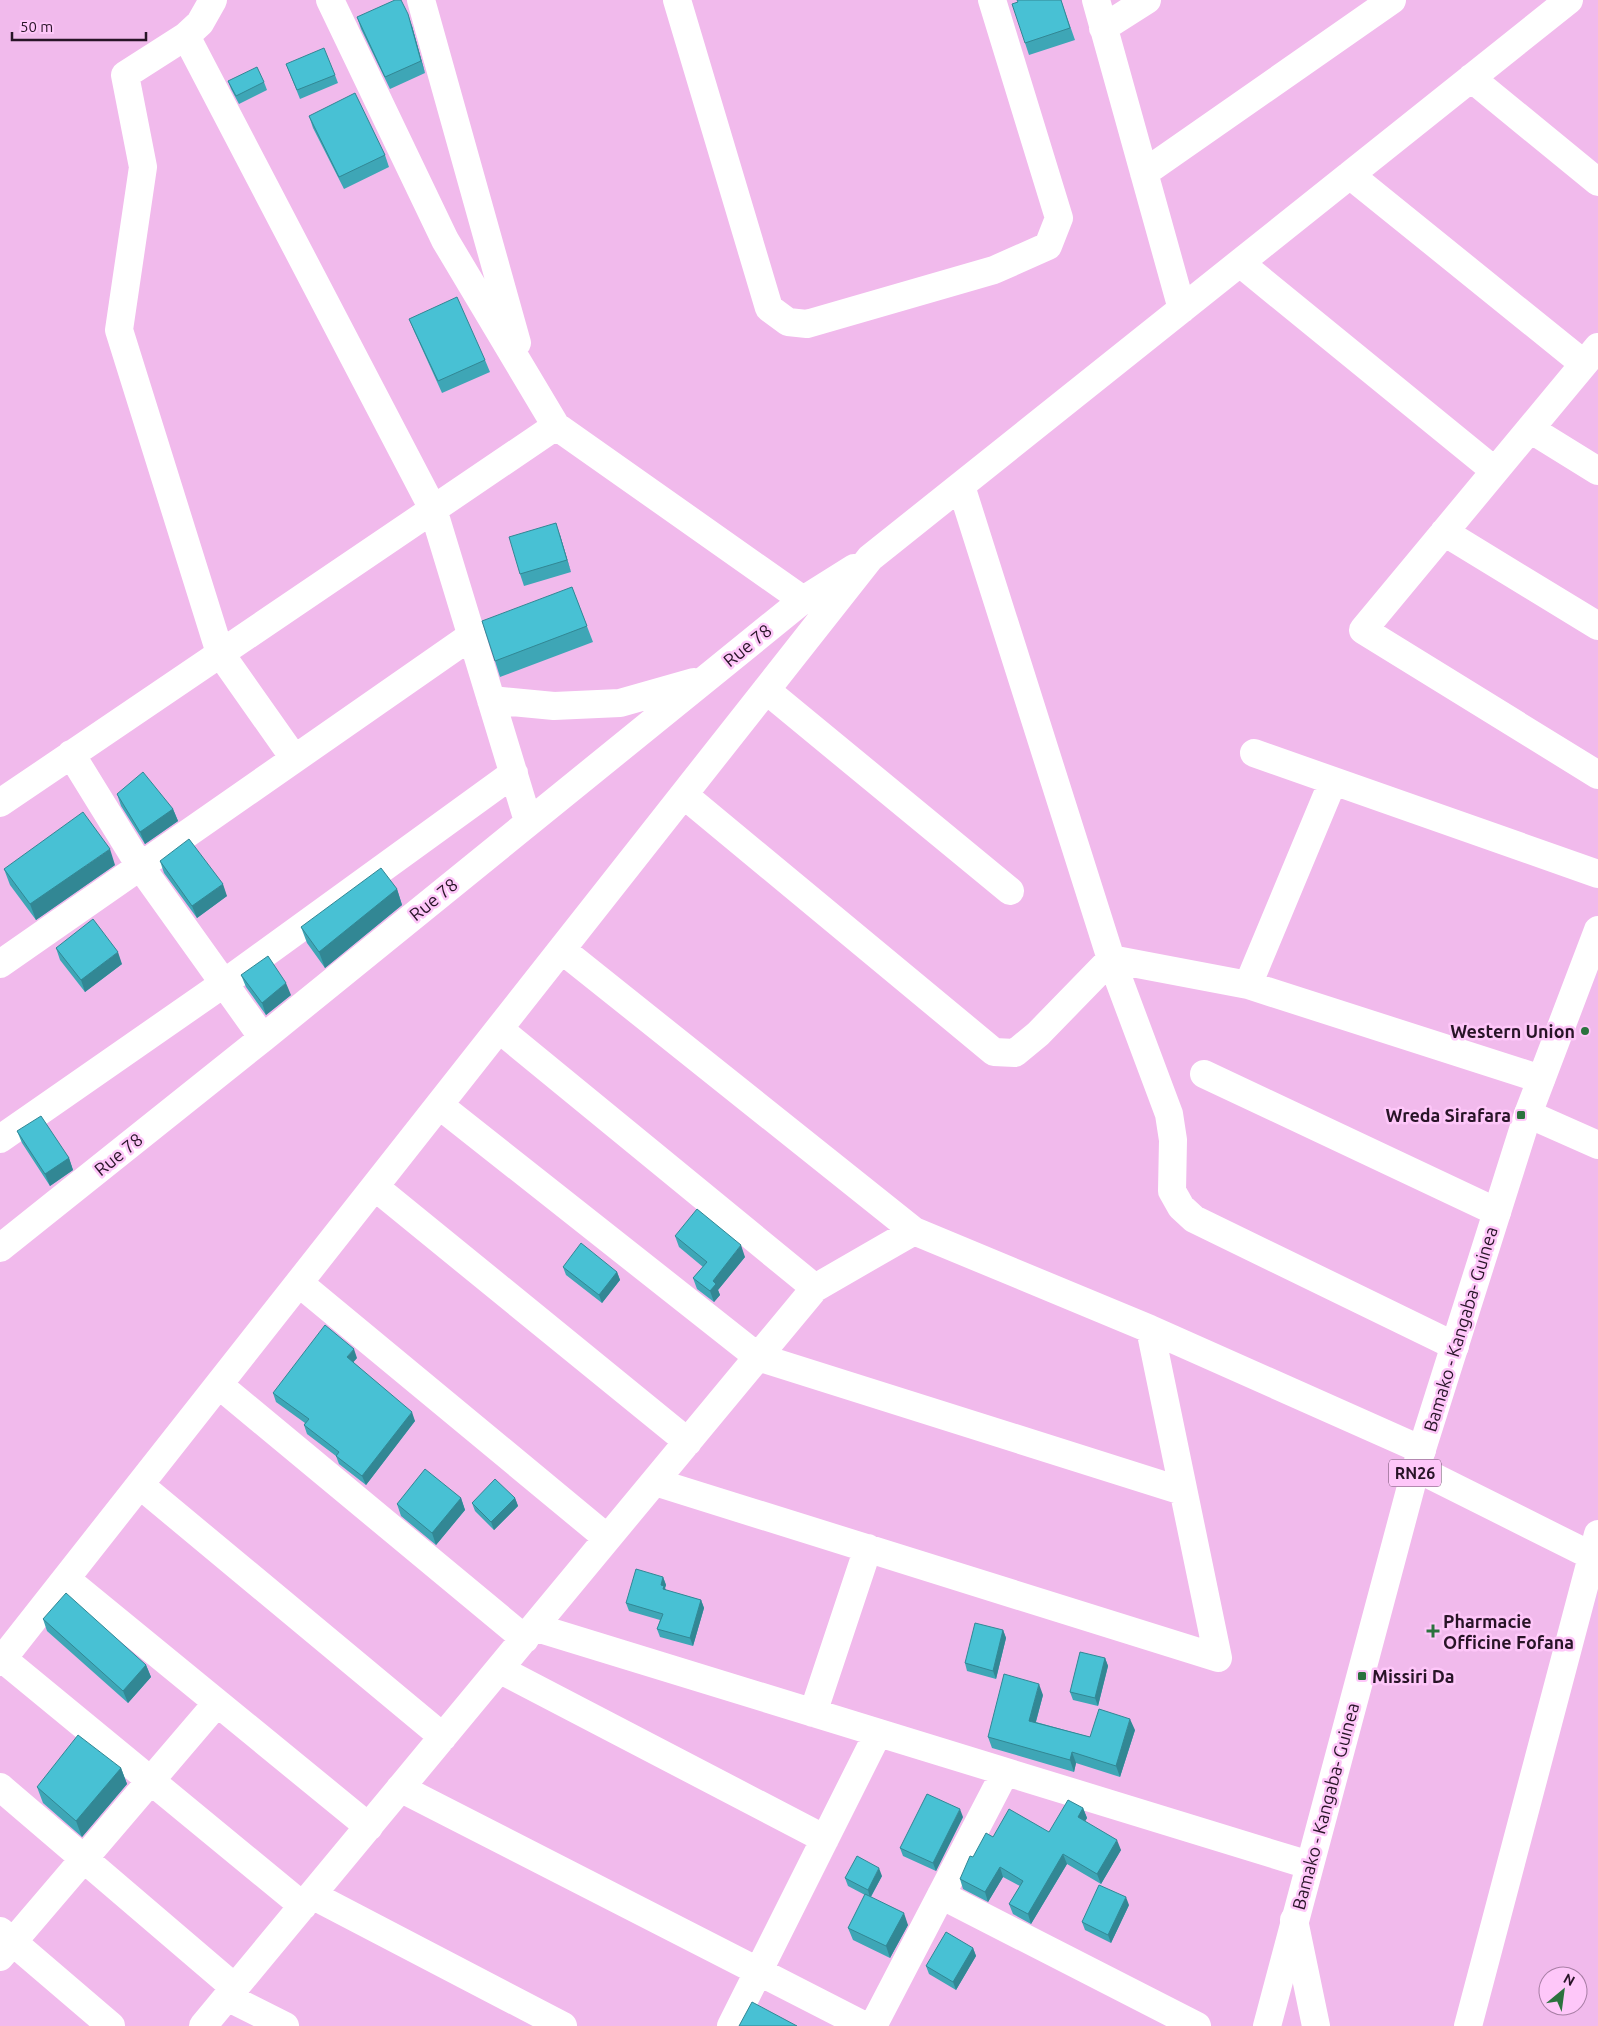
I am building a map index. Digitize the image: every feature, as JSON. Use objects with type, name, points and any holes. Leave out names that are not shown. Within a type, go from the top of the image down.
[{"type":"street","points":[[213,0],[200,23],[186,36],[125,75],[143,167],[119,330],[220,653],[294,758]]},
{"type":"street","points":[[330,0],[445,240],[556,426],[803,600]]},
{"type":"street","points":[[421,0],[528,380]]},
{"type":"street","points":[[678,1],[769,308],[788,322],[807,324],[994,270],[1048,246],[1059,218],[992,0]]},
{"type":"street","points":[[1096,0],[1182,309]]},
{"type":"street","points":[[1104,28],[1147,0]]},
{"type":"street","points":[[1144,173],[1392,0]]},
{"type":"street","points":[[564,2026],[308,1900],[151,1780],[1,1661],[870,558],[1569,0]]},
{"type":"street","points":[[186,36],[433,509],[528,821]]},
{"type":"street","points":[[1472,78],[1598,182]]},
{"type":"street","points":[[1350,175],[1591,356],[1363,630],[1598,775]]},
{"type":"street","points":[[1240,263],[1495,471]]},
{"type":"street","points":[[0,803],[556,426]]},
{"type":"street","points":[[1530,429],[1598,471]]},
{"type":"street","points":[[961,486],[1111,959],[1169,1114],[1173,1140],[1172,1191],[1181,1207],[1194,1218],[1455,1346]]},
{"type":"street","points":[[1444,532],[1598,626]]},
{"type":"street","name":"Rue 78","points":[[0,1248],[263,1038],[528,821],[803,600],[870,558]]},
{"type":"street","points":[[0,964],[472,636]]},
{"type":"street","points":[[491,700],[554,706],[620,703],[705,679]]},
{"type":"street","points":[[766,690],[1010,891]]},
{"type":"street","points":[[1254,753],[1598,874]]},
{"type":"street","points":[[71,754],[140,866],[263,1038]]},
{"type":"street","points":[[0,1139],[223,984],[514,774]]},
{"type":"street","points":[[1248,985],[1333,781]]},
{"type":"street","points":[[684,794],[994,1052],[1015,1053],[1038,1034],[1111,959]]},
{"type":"street","name":"Bamako - Kangaba- Guinea","points":[[1267,2026],[1419,1459],[1528,1114],[1598,930]]},
{"type":"street","points":[[562,950],[914,1231],[1150,1329],[1419,1459],[1596,1550],[1468,2026]]},
{"type":"street","points":[[1111,959],[1248,985],[1541,1080]]},
{"type":"street","points":[[499,1029],[815,1288]]},
{"type":"street","points":[[1204,1074],[1497,1212]]},
{"type":"street","points":[[439,1105],[758,1357],[1182,1491]]},
{"type":"street","points":[[1528,1114],[1598,1145]]},
{"type":"street","points":[[375,1187],[688,1442]]},
{"type":"street","points":[[203,2026],[815,1288],[914,1231]]},
{"type":"street","points":[[299,1283],[608,1538]]},
{"type":"street","points":[[655,1482],[1218,1658],[1150,1329]]},
{"type":"street","points":[[219,1385],[529,1633],[813,1713],[1309,1865]]},
{"type":"street","points":[[140,1485],[443,1737]]},
{"type":"street","points":[[813,1713],[868,1548]]},
{"type":"street","points":[[66,1579],[368,1827]]},
{"type":"street","points":[[499,1669],[825,1839]]},
{"type":"street","points":[[111,2026],[4,1943],[84,1859],[217,1703]]},
{"type":"street","points":[[731,2026],[878,1733]]},
{"type":"street","points":[[873,2026],[1005,1772]]},
{"type":"street","points":[[0,1787],[84,1859],[231,1992],[285,2026]]},
{"type":"street","points":[[400,1788],[865,2026]]},
{"type":"street","points":[[941,1895],[1197,2026]]},
{"type":"street","points":[[1294,1920],[1316,2026]]},
{"type":"building","points":[[395,0],[401,0],[408,14],[421,61],[385,77],[357,17]]},
{"type":"building","points":[[1017,0],[1061,0],[1070,28],[1025,43],[1012,4],[1018,2]]},
{"type":"building","points":[[324,48],[335,75],[297,90],[286,64]]},
{"type":"building","points":[[257,67],[264,82],[236,96],[228,81]]},
{"type":"building","points":[[355,93],[385,155],[339,177],[309,116]]},
{"type":"building","points":[[457,297],[485,360],[438,381],[409,319]]},
{"type":"building","points":[[556,523],[567,560],[520,574],[509,537]]},
{"type":"building","points":[[572,587],[587,626],[495,661],[482,621]]},
{"type":"building","points":[[143,772],[173,809],[140,832],[117,794]]},
{"type":"building","points":[[83,812],[110,849],[30,904],[4,869]]},
{"type":"building","points":[[189,839],[223,884],[192,906],[160,861]]},
{"type":"building","points":[[381,868],[397,889],[319,952],[301,927]]},
{"type":"building","points":[[93,919],[118,952],[81,980],[56,948]]},
{"type":"building","points":[[268,956],[286,983],[262,1003],[241,975]]},
{"type":"building","points":[[41,1116],[69,1158],[45,1174],[17,1131]]},
{"type":"building","points":[[697,1209],[741,1245],[713,1281],[716,1284],[710,1291],[693,1278],[707,1262],[675,1236]]},
{"type":"building","points":[[581,1243],[617,1272],[599,1295],[563,1267]]},
{"type":"building","points":[[325,1325],[354,1349],[347,1357],[412,1412],[362,1476],[336,1456],[339,1452],[304,1425],[309,1419],[273,1393]]},
{"type":"building","points":[[425,1469],[461,1498],[432,1533],[397,1504]]},
{"type":"building","points":[[495,1479],[515,1498],[491,1522],[472,1503]]},
{"type":"building","points":[[636,1569],[663,1577],[661,1585],[664,1586],[663,1589],[701,1600],[690,1638],[657,1629],[663,1614],[626,1603]]},
{"type":"building","points":[[66,1593],[146,1665],[123,1691],[43,1619]]},
{"type":"building","points":[[975,1623],[1003,1630],[993,1671],[965,1663]]},
{"type":"building","points":[[1080,1652],[1105,1658],[1095,1698],[1070,1692]]},
{"type":"building","points":[[1004,1674],[1039,1684],[1029,1721],[1090,1737],[1099,1709],[1130,1719],[1116,1766],[1072,1752],[1070,1760],[988,1737]]},
{"type":"building","points":[[78,1735],[121,1768],[76,1821],[37,1787]]},
{"type":"building","points":[[927,1794],[960,1809],[933,1863],[900,1848]]},
{"type":"building","points":[[1068,1800],[1083,1808],[1078,1817],[1117,1840],[1097,1874],[1063,1854],[1028,1914],[1009,1904],[1023,1881],[1000,1867],[985,1892],[960,1879],[970,1856],[973,1857],[986,1833],[993,1837],[1009,1809],[1049,1832]]},
{"type":"building","points":[[857,1856],[879,1868],[868,1890],[845,1878]]},
{"type":"building","points":[[1099,1885],[1126,1897],[1108,1935],[1082,1922]]},
{"type":"building","points":[[865,1894],[904,1913],[886,1946],[848,1928]]},
{"type":"building","points":[[946,1932],[973,1948],[953,1982],[926,1966]]},
{"type":"building","points":[[752,2002],[797,2026],[739,2026]]},
{"type":"place","name":"Western Union","points":[[1585,1031]]},
{"type":"place","name":"Wreda Sirafara","points":[[1521,1115]]},
{"type":"place","name":"Pharmacie Officine Fofana","points":[[1433,1631]]},
{"type":"place","name":"Missiri Da","points":[[1362,1676]]}]
